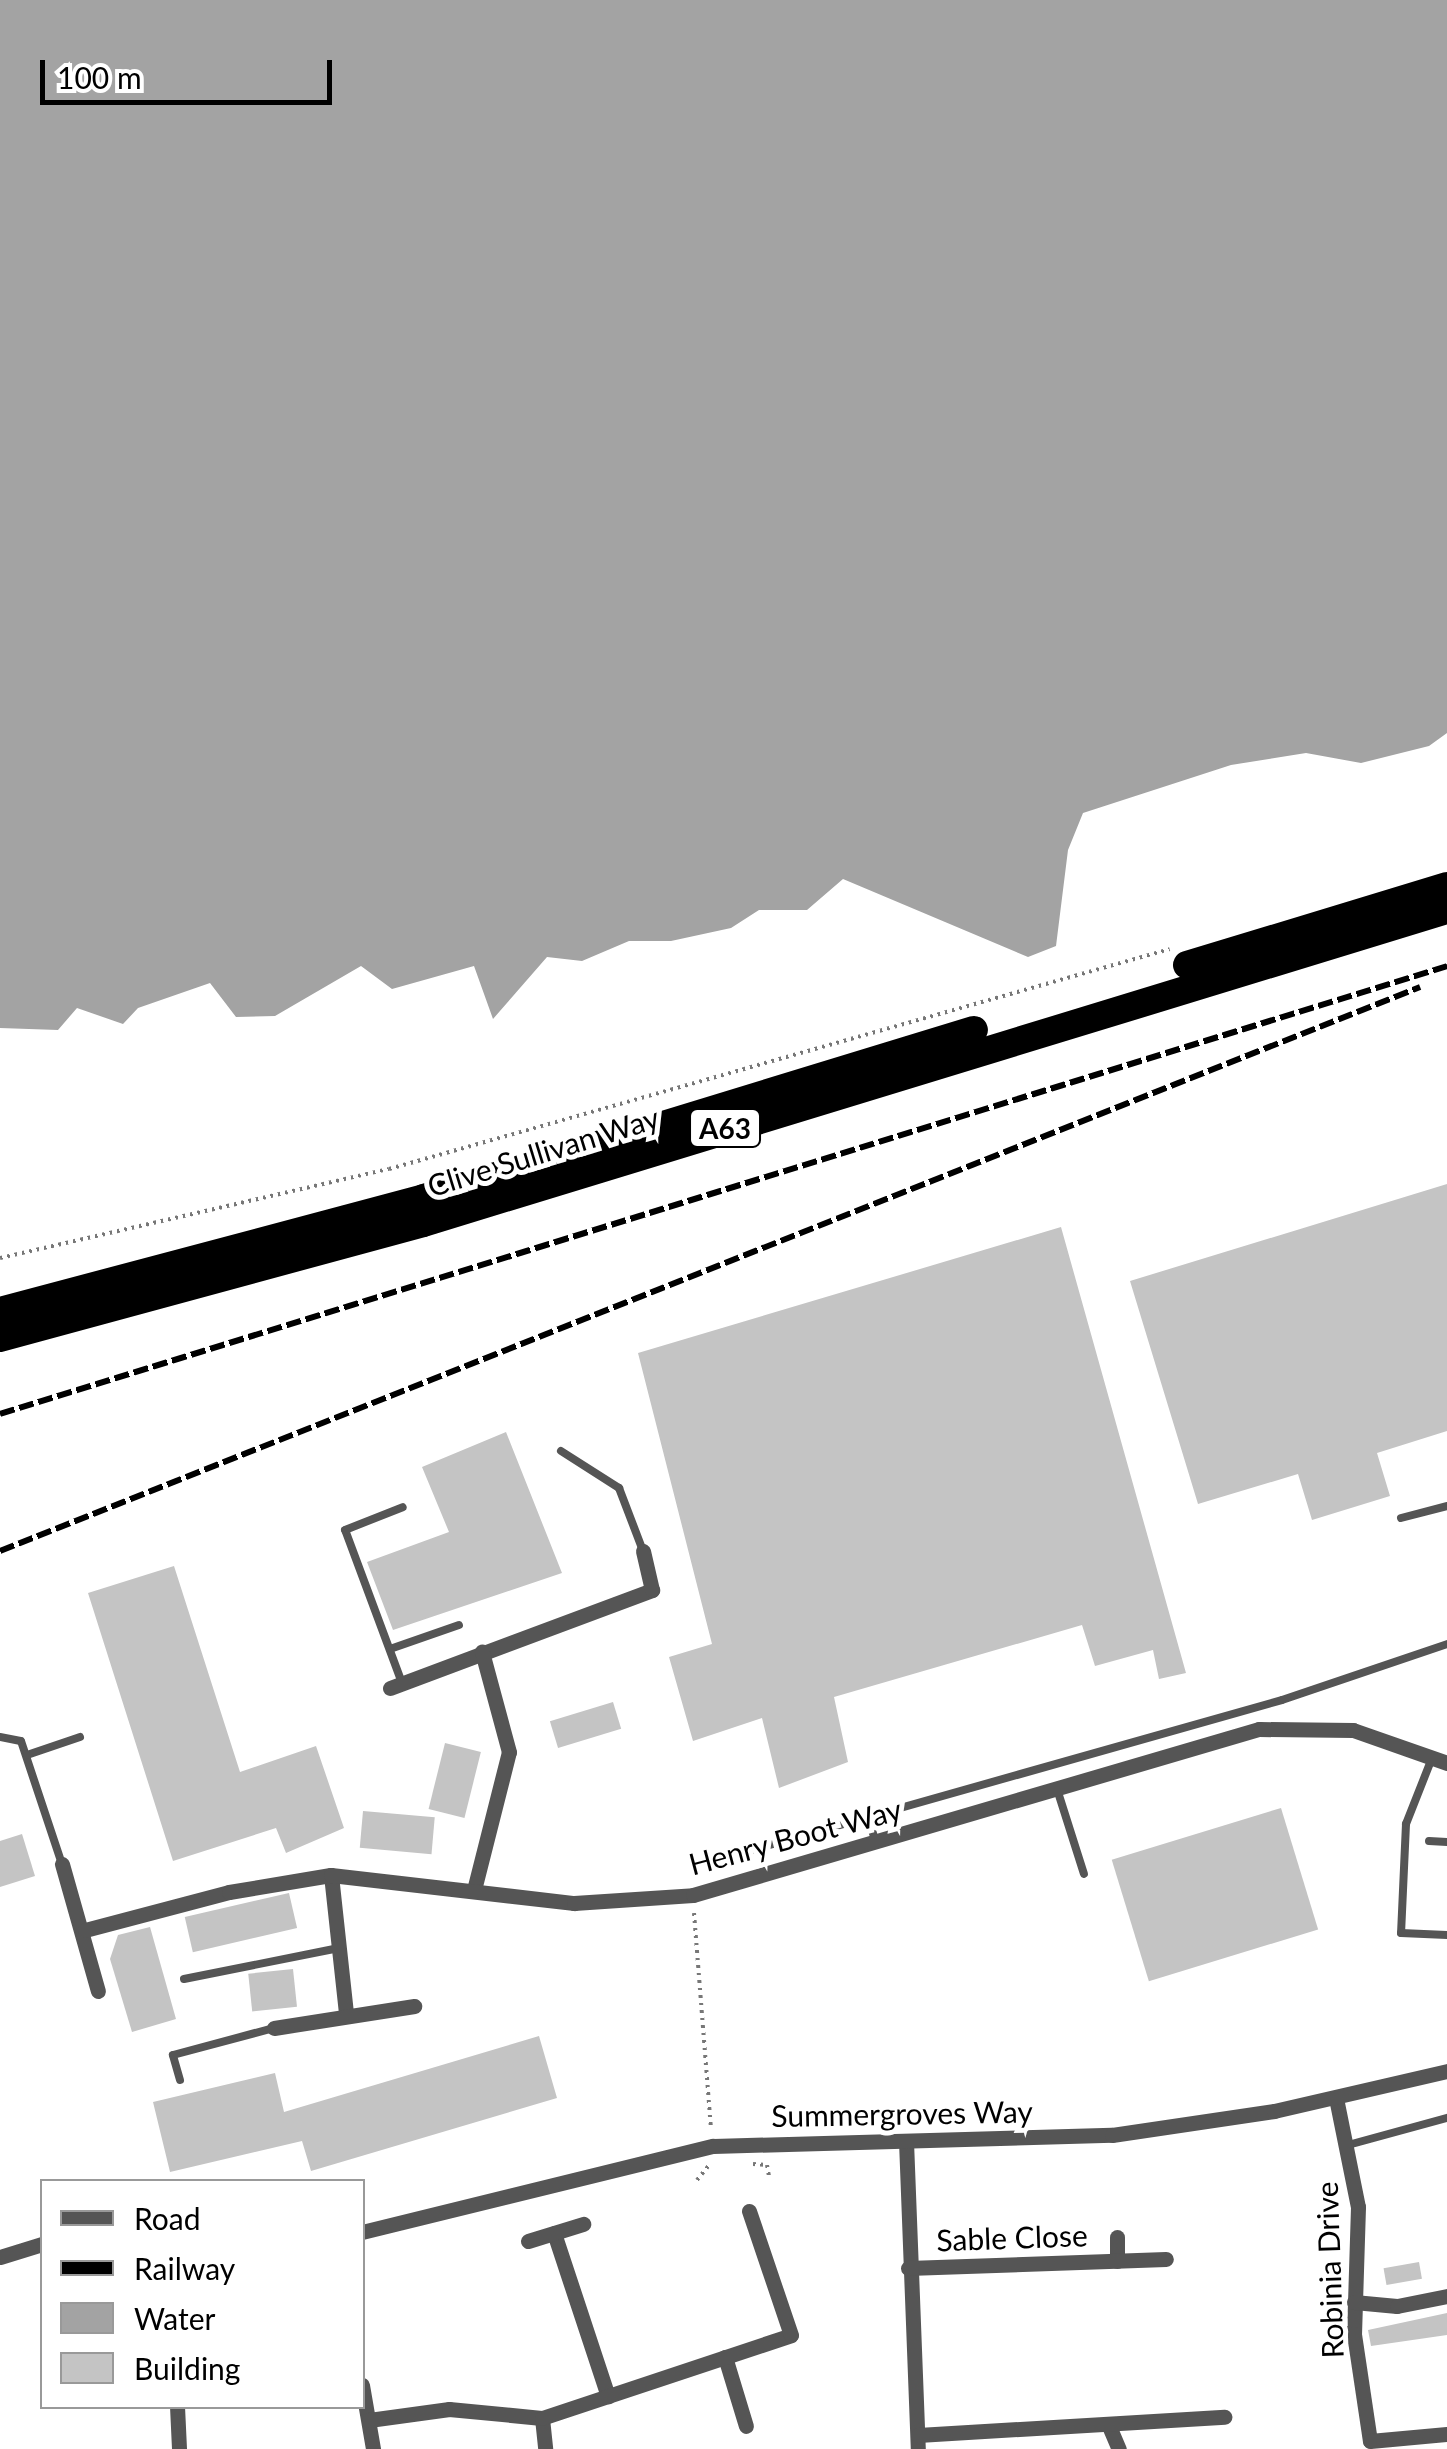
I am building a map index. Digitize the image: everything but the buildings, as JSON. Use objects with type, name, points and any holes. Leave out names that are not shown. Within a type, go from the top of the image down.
[{"type":"highway","name":"Clive Sullivan Way","points":[[0,1311],[424,1198],[1447,886]]},
{"type":"highway","name":"Clive Sullivan Way","points":[[0,1338],[423,1223],[1447,910]]},
{"type":"street","points":[[396,1686],[652,1590],[644,1551]]},
{"type":"street","points":[[475,1886],[509,1752],[482,1652]]},
{"type":"street","name":"Henry Boot Way","points":[[85,1930],[229,1892],[331,1875],[475,1886],[574,1903],[693,1895],[1260,1729],[1306,1725],[1354,1730],[1440,1760]]},
{"type":"street","points":[[62,1864],[85,1930],[98,1990]]},
{"type":"street","points":[[331,1875],[346,2014]]},
{"type":"street","points":[[274,2028],[414,2006]]},
{"type":"street","name":"Summergroves Way","points":[[365,2231],[713,2146],[1112,2135],[1336,2098],[1447,2071]]},
{"type":"street","name":"Robinia Drive","points":[[1336,2098],[1358,2206],[1354,2302],[1366,2445],[1447,2434]]},
{"type":"street","name":"Sable Close","points":[[906,2141],[908,2268],[918,2442],[1224,2416]]},
{"type":"street","points":[[369,2420],[449,2408],[542,2418],[791,2335],[749,2210]]},
{"type":"street","points":[[528,2241],[583,2224]]},
{"type":"street","points":[[554,2232],[608,2396]]},
{"type":"street","name":"Sable Close","points":[[1117,2261],[1118,2237]]},
{"type":"street","points":[[0,2257],[40,2245]]},
{"type":"street","name":"Sable Close","points":[[908,2268],[1166,2260]]},
{"type":"street","points":[[1354,2302],[1398,2306],[1447,2296]]},
{"type":"street","points":[[724,2356],[746,2426]]},
{"type":"street","points":[[365,2400],[373,2449]]},
{"type":"street","points":[[177,2409],[179,2449]]},
{"type":"street","points":[[542,2418],[545,2449]]},
{"type":"street","points":[[1109,2426],[1120,2449]]},
{"type":"lane","points":[[561,1451],[619,1488],[644,1551]]},
{"type":"lane","points":[[1402,1518],[1447,1506]]},
{"type":"lane","points":[[396,1686],[390,1649],[345,1530],[403,1507]]},
{"type":"lane","points":[[390,1649],[459,1626]]},
{"type":"lane","points":[[713,1861],[1134,1742],[1447,1644]]},
{"type":"lane","points":[[0,1737],[21,1741],[62,1864]]},
{"type":"lane","points":[[26,1755],[80,1737]]},
{"type":"lane","points":[[1134,1742],[1141,1763]]},
{"type":"lane","points":[[1440,1760],[1406,1824],[1400,1933],[1447,1935]]},
{"type":"lane","points":[[1057,1790],[1084,1874]]},
{"type":"lane","points":[[868,1817],[876,1843]]},
{"type":"lane","points":[[1429,1841],[1447,1842]]},
{"type":"lane","points":[[184,1979],[339,1948]]},
{"type":"lane","points":[[180,2080],[173,2055],[274,2028]]},
{"type":"lane","points":[[1348,2145],[1447,2118]]},
{"type":"path","points":[[0,1258],[388,1169],[1184,945]]},
{"type":"path","points":[[693,1895],[713,2146]]},
{"type":"path","points":[[696,2180],[722,2162]]},
{"type":"path","points":[[737,2163],[767,2165],[770,2176]]},
{"type":"water","points":[[0,0],[1447,0],[1447,733],[1429,746],[1361,763],[1306,753],[1231,765],[1083,813],[1068,850],[1056,946],[1028,957],[843,879],[807,910],[759,910],[731,928],[671,941],[629,941],[582,961],[547,957],[493,1019],[474,966],[392,989],[361,966],[275,1016],[236,1017],[210,983],[138,1008],[123,1024],[77,1008],[58,1030],[0,1028]]},
{"type":"railway","points":[[0,1414],[1447,966]]},
{"type":"railway","points":[[0,1551],[1420,987]]}]
